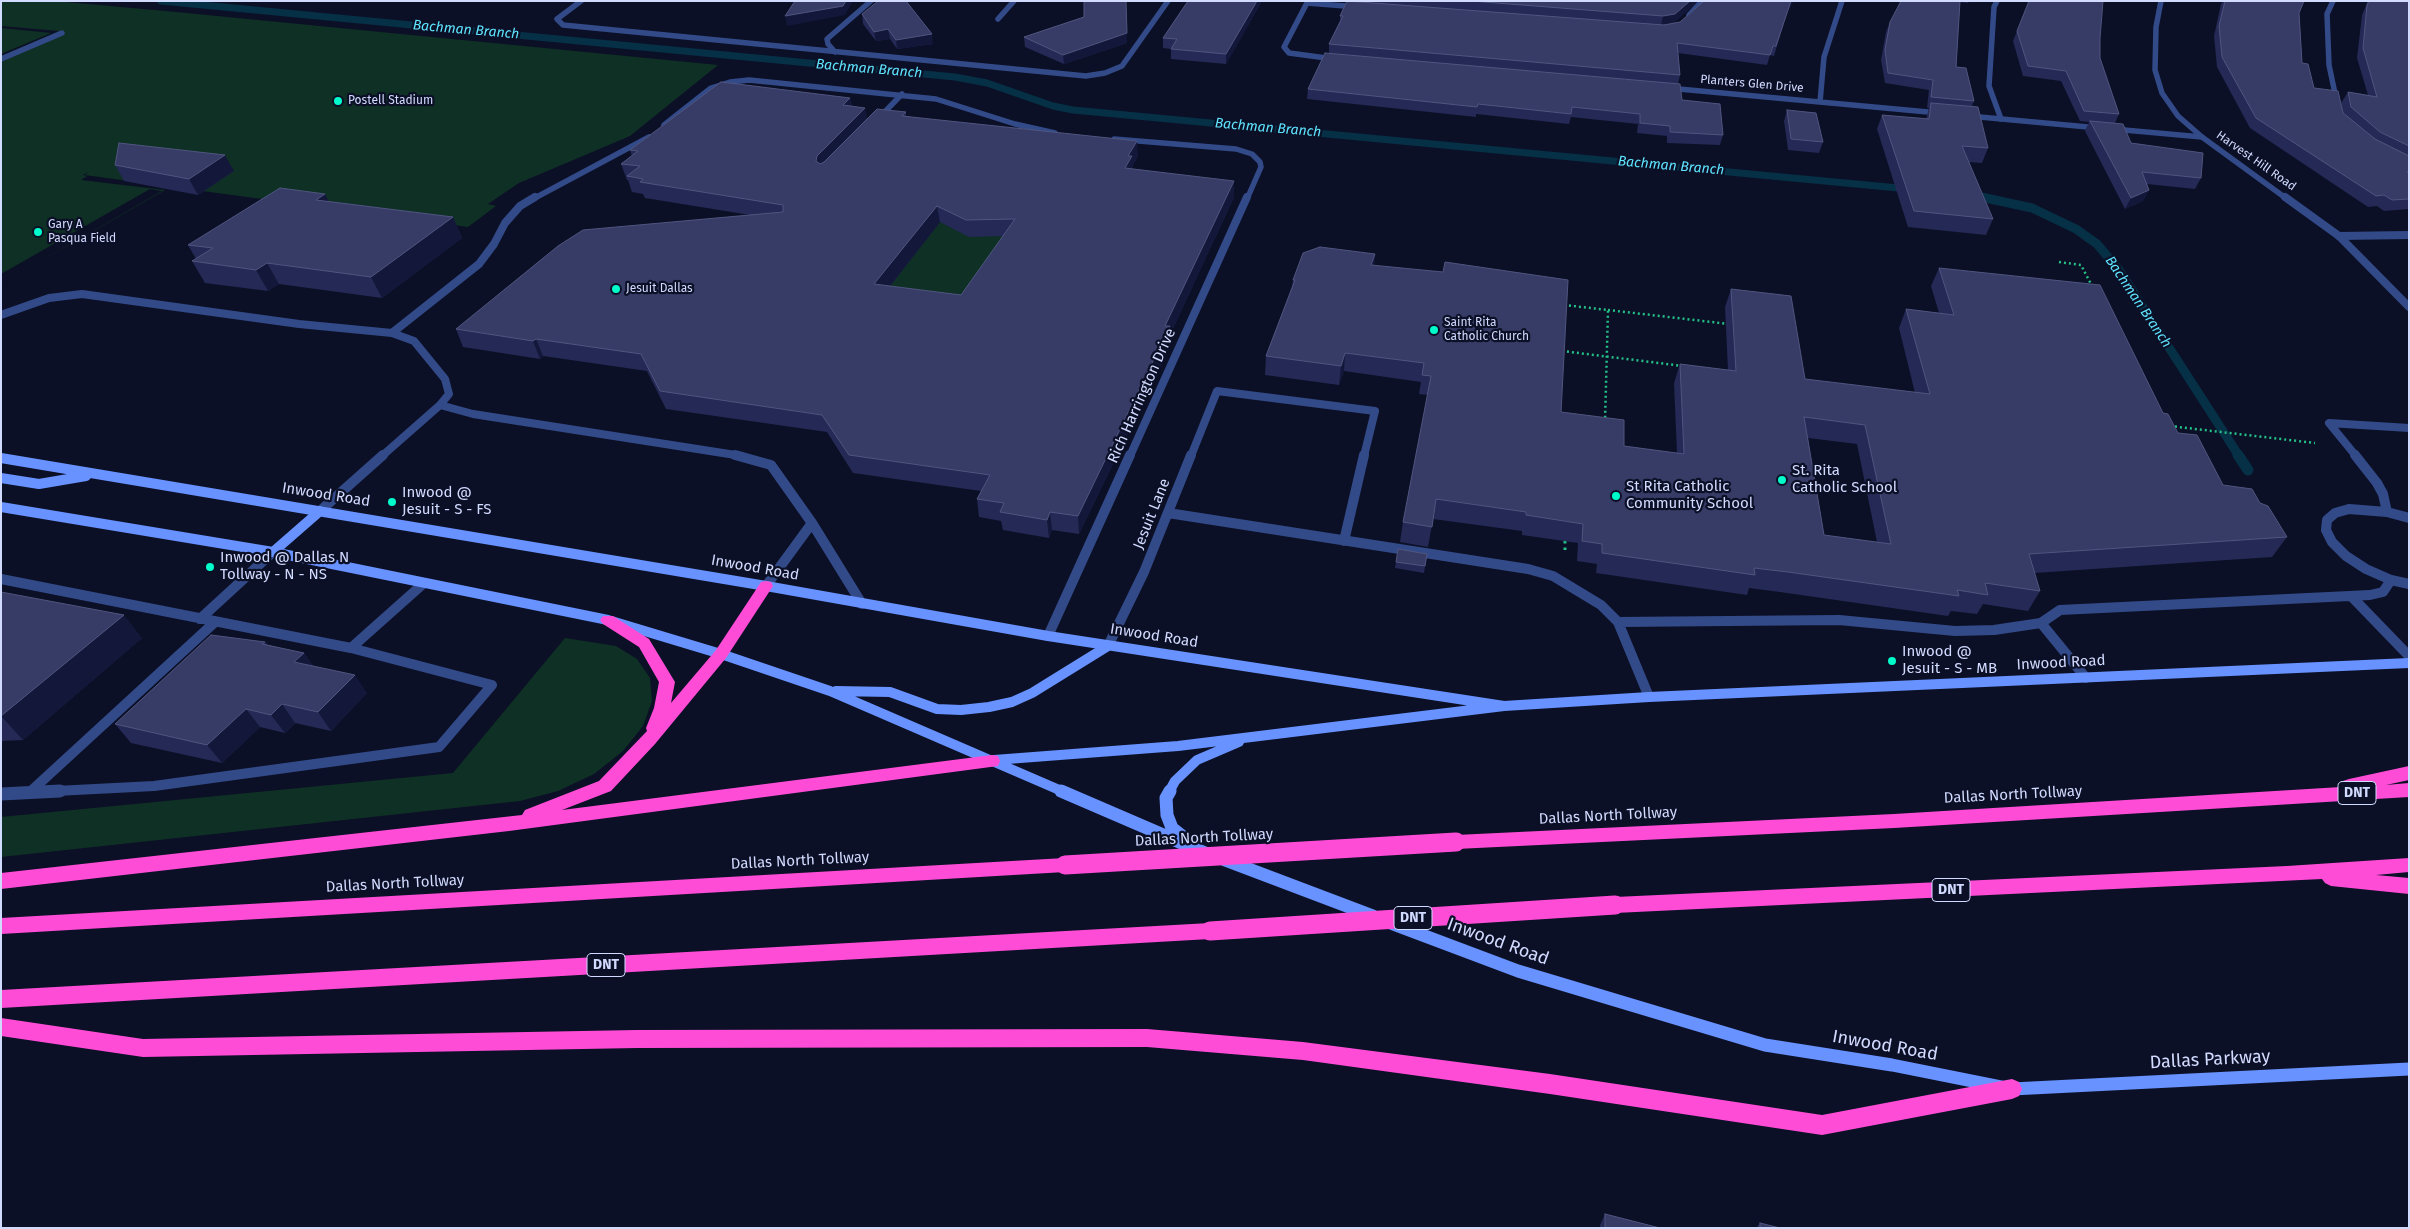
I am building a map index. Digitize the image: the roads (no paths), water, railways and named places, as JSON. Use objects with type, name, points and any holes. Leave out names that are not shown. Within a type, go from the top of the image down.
[{"type":"highway","points":[[509,824],[605,786],[649,740],[721,654],[766,586]]},
{"type":"highway","points":[[608,620],[644,643],[667,682],[662,708],[649,740]]},
{"type":"highway","points":[[1,881],[509,824],[992,760]]},
{"type":"highway","points":[[2305,796],[2409,773]]},
{"type":"highway","name":"Dallas North Tollway","points":[[1,926],[1456,842],[1894,821],[2409,790]]},
{"type":"highway","name":"DNT","points":[[1,999],[1210,931],[1615,906],[2287,874],[2409,865]]},
{"type":"highway","points":[[2287,874],[2409,886]]},
{"type":"highway","points":[[1,1027],[143,1048],[637,1039],[1147,1038],[1303,1051],[1550,1084],[1822,1125],[2012,1089]]},
{"type":"main road","name":"Inwood Road","points":[[1,458],[766,586],[1108,646],[1504,706]]},
{"type":"main road","points":[[1,478],[39,484],[94,474]]},
{"type":"main road","name":"Inwood Road","points":[[1,507],[273,552],[608,620],[721,654],[830,691],[1204,852],[1518,971],[1765,1045],[1892,1065],[2012,1089]]},
{"type":"main road","points":[[273,552],[320,511]]},
{"type":"main road","points":[[830,691],[890,692],[937,709],[961,710],[990,707],[1012,702],[1032,693],[1108,646]]},
{"type":"main road","name":"Inwood Road","points":[[992,760],[1178,746],[1504,706],[1649,697],[2409,663]]},
{"type":"main road","points":[[1204,852],[1172,828],[1167,816],[1166,798],[1175,781],[1197,760],[1256,735]]},
{"type":"main road","name":"Dallas Parkway","points":[[2012,1089],[2409,1069]]},
{"type":"street","points":[[581,1],[557,19],[563,26],[1086,76],[1105,73],[1122,66],[1168,1]]},
{"type":"street","points":[[835,52],[828,44],[827,39],[871,1]]},
{"type":"street","points":[[998,19],[1014,1]]},
{"type":"street","points":[[1686,18],[1702,1]]},
{"type":"street","points":[[1820,102],[1824,57],[1842,1]]},
{"type":"street","points":[[1997,1],[1994,6],[1989,86],[2001,119]]},
{"type":"street","name":"Harvest Hill Road","points":[[2161,1],[2156,27],[2155,70],[2162,93],[2178,116],[2202,137],[2339,236],[2409,307]]},
{"type":"street","points":[[2333,1],[2327,14],[2329,65],[2338,111]]},
{"type":"street","points":[[1340,59],[1300,56],[1289,53],[1284,47],[1308,2],[1366,8]]},
{"type":"street","points":[[1,59],[62,33]]},
{"type":"street","points":[[392,333],[479,264],[494,244],[505,223],[520,206],[552,187],[638,144],[712,88],[730,82],[749,80],[902,94],[949,102],[1028,128],[1063,134]]},
{"type":"street","name":"Planters Glen Drive","points":[[1664,88],[1944,113]]},
{"type":"street","points":[[869,128],[902,94]]},
{"type":"street","points":[[1963,115],[2202,137]]},
{"type":"street","name":"Rich Harrington Drive","points":[[1048,636],[1261,167],[1260,162],[1252,154],[1236,149],[1108,138]]},
{"type":"street","points":[[2339,236],[2409,235]]},
{"type":"street","points":[[1,315],[48,298],[82,294],[299,324],[392,333],[414,341],[445,379],[449,394],[440,405],[320,511]]},
{"type":"street","name":"Jesuit Lane","points":[[1108,646],[1126,612],[1217,390],[1375,411],[1344,541]]},
{"type":"street","points":[[440,405],[473,414],[757,460],[771,465],[812,523],[862,604]]},
{"type":"street","points":[[2388,512],[2384,494],[2377,483],[2329,423],[2409,428]]},
{"type":"street","points":[[2409,518],[2388,512],[2349,509],[2335,513],[2327,520],[2326,530],[2332,542],[2346,556],[2366,569],[2391,580],[2409,584]]},
{"type":"street","points":[[1168,513],[1528,568],[1553,576],[1601,605],[1618,622],[1649,697]]},
{"type":"street","points":[[766,586],[812,523]]},
{"type":"street","points":[[200,619],[273,552]]},
{"type":"street","points":[[1,579],[351,648],[492,684],[439,746],[154,786],[1,794]]},
{"type":"street","points":[[1618,622],[1839,620],[1956,631],[1994,630],[2041,623],[2060,610],[2352,597],[2383,592],[2391,580]]},
{"type":"street","points":[[351,648],[424,583]]},
{"type":"street","points":[[2352,597],[2409,656]]},
{"type":"street","points":[[30,792],[214,622]]},
{"type":"street","points":[[2041,623],[2086,678]]},
{"type":"waterway","name":"Bachman Branch","points":[[161,1],[955,77],[987,83],[1053,106],[1073,110],[1909,189]]},
{"type":"waterway","name":"Bachman Branch","points":[[1970,195],[1987,199]]},
{"type":"waterway","name":"Bachman Branch","points":[[1981,197],[2032,208],[2076,229],[2097,244],[2119,270],[2239,456]]},
{"type":"waterway","name":"Bachman Branch","points":[[2238,455],[2248,470]]},
{"type":"place","name":"Postell Stadium","points":[[338,101]]},
{"type":"place","name":"Gary A Pasqua Field","points":[[38,232]]},
{"type":"place","name":"Jesuit Dallas","points":[[616,289]]},
{"type":"place","name":"Saint Rita Catholic Church","points":[[1434,330]]},
{"type":"place","name":"St. Rita Catholic School","points":[[1782,480]]},
{"type":"place","name":"St Rita Catholic Community School","points":[[1616,496]]},
{"type":"place","name":"Inwood @ Jesuit - S - FS","points":[[392,502]]},
{"type":"place","name":"Inwood @ Dallas N Tollway - N - NS","points":[[210,567]]},
{"type":"place","name":"Inwood @ Jesuit - S - MB","points":[[1892,661]]}]
